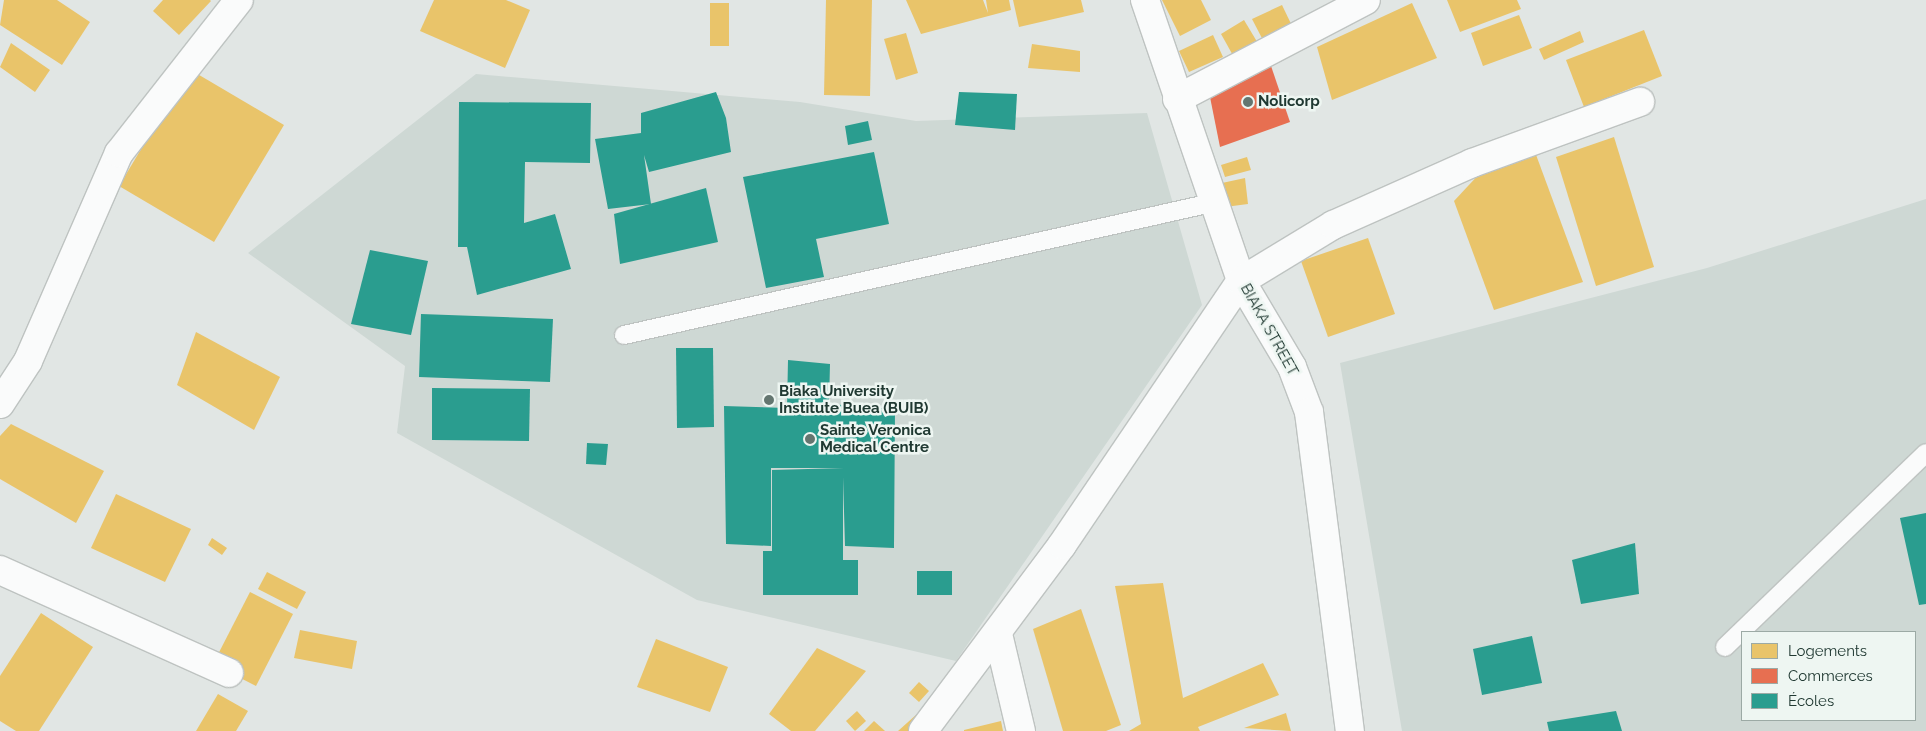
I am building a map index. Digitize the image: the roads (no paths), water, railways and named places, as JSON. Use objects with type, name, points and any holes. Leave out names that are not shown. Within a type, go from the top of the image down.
[{"type":"street","points":[[0,404],[28,361],[119,153],[239,0]]},
{"type":"street","name":"BIAKA STREET","points":[[1145,0],[1211,203],[1241,281],[1292,367],[1309,412],[1350,731]]},
{"type":"street","points":[[1177,99],[1366,0]]},
{"type":"street","points":[[923,731],[998,634],[1241,281],[1332,225],[1472,163],[1640,102]]},
{"type":"street","points":[[0,570],[229,673]]},
{"type":"street","points":[[998,634],[1021,731]]},
{"type":"lane","points":[[624,335],[1211,203]]},
{"type":"lane","points":[[1742,631],[1926,454]]},
{"type":"lane","points":[[1725,647],[1741,632]]},
{"type":"place","name":"Nolicorp","points":[[1248,102]]},
{"type":"place","name":"Biaka University Institute Buea (BUIB)","points":[[769,400]]},
{"type":"place","name":"Sainte Veronica Medical Centre","points":[[810,439]]}]
